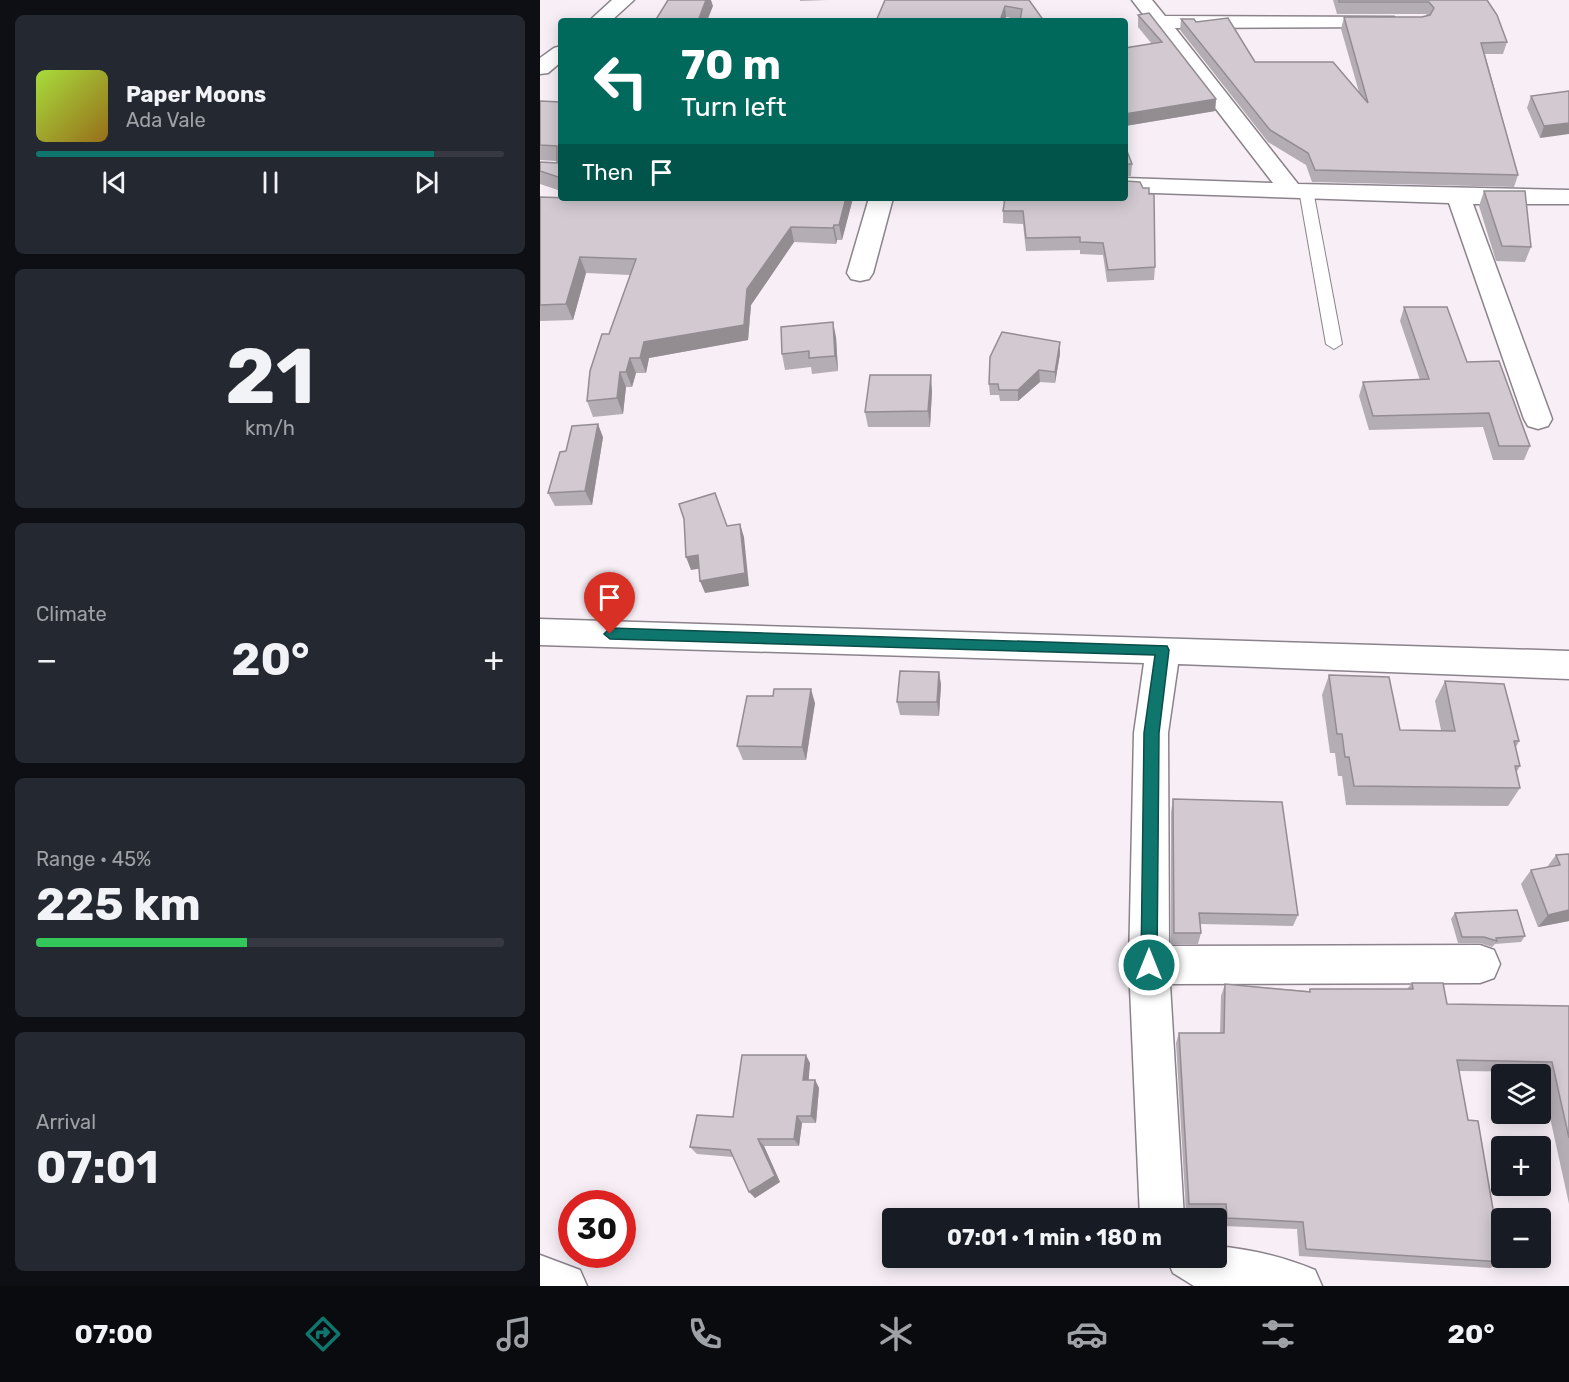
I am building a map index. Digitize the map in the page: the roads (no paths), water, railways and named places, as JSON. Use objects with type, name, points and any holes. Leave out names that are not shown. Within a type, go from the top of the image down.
[{"type":"street","points":[[603,18],[624,0]]},
{"type":"street","points":[[1142,0],[1298,189]]},
{"type":"street","points":[[1160,22],[1407,21]]},
{"type":"street","points":[[1128,185],[1298,189],[1459,197],[1569,197]]},
{"type":"street","points":[[1459,197],[1538,419]]},
{"type":"street","points":[[860,273],[880,201]]},
{"type":"street","points":[[540,632],[1162,650],[1569,665]]},
{"type":"street","points":[[1161,1208],[1149,965],[1151,733],[1162,650]]},
{"type":"street","points":[[1149,965],[1480,964]]},
{"type":"street","points":[[1206,1268],[1239,1271],[1299,1286]]},
{"type":"street","points":[[540,1278],[564,1286]]},
{"type":"lane","points":[[1298,189],[1334,344]]}]
